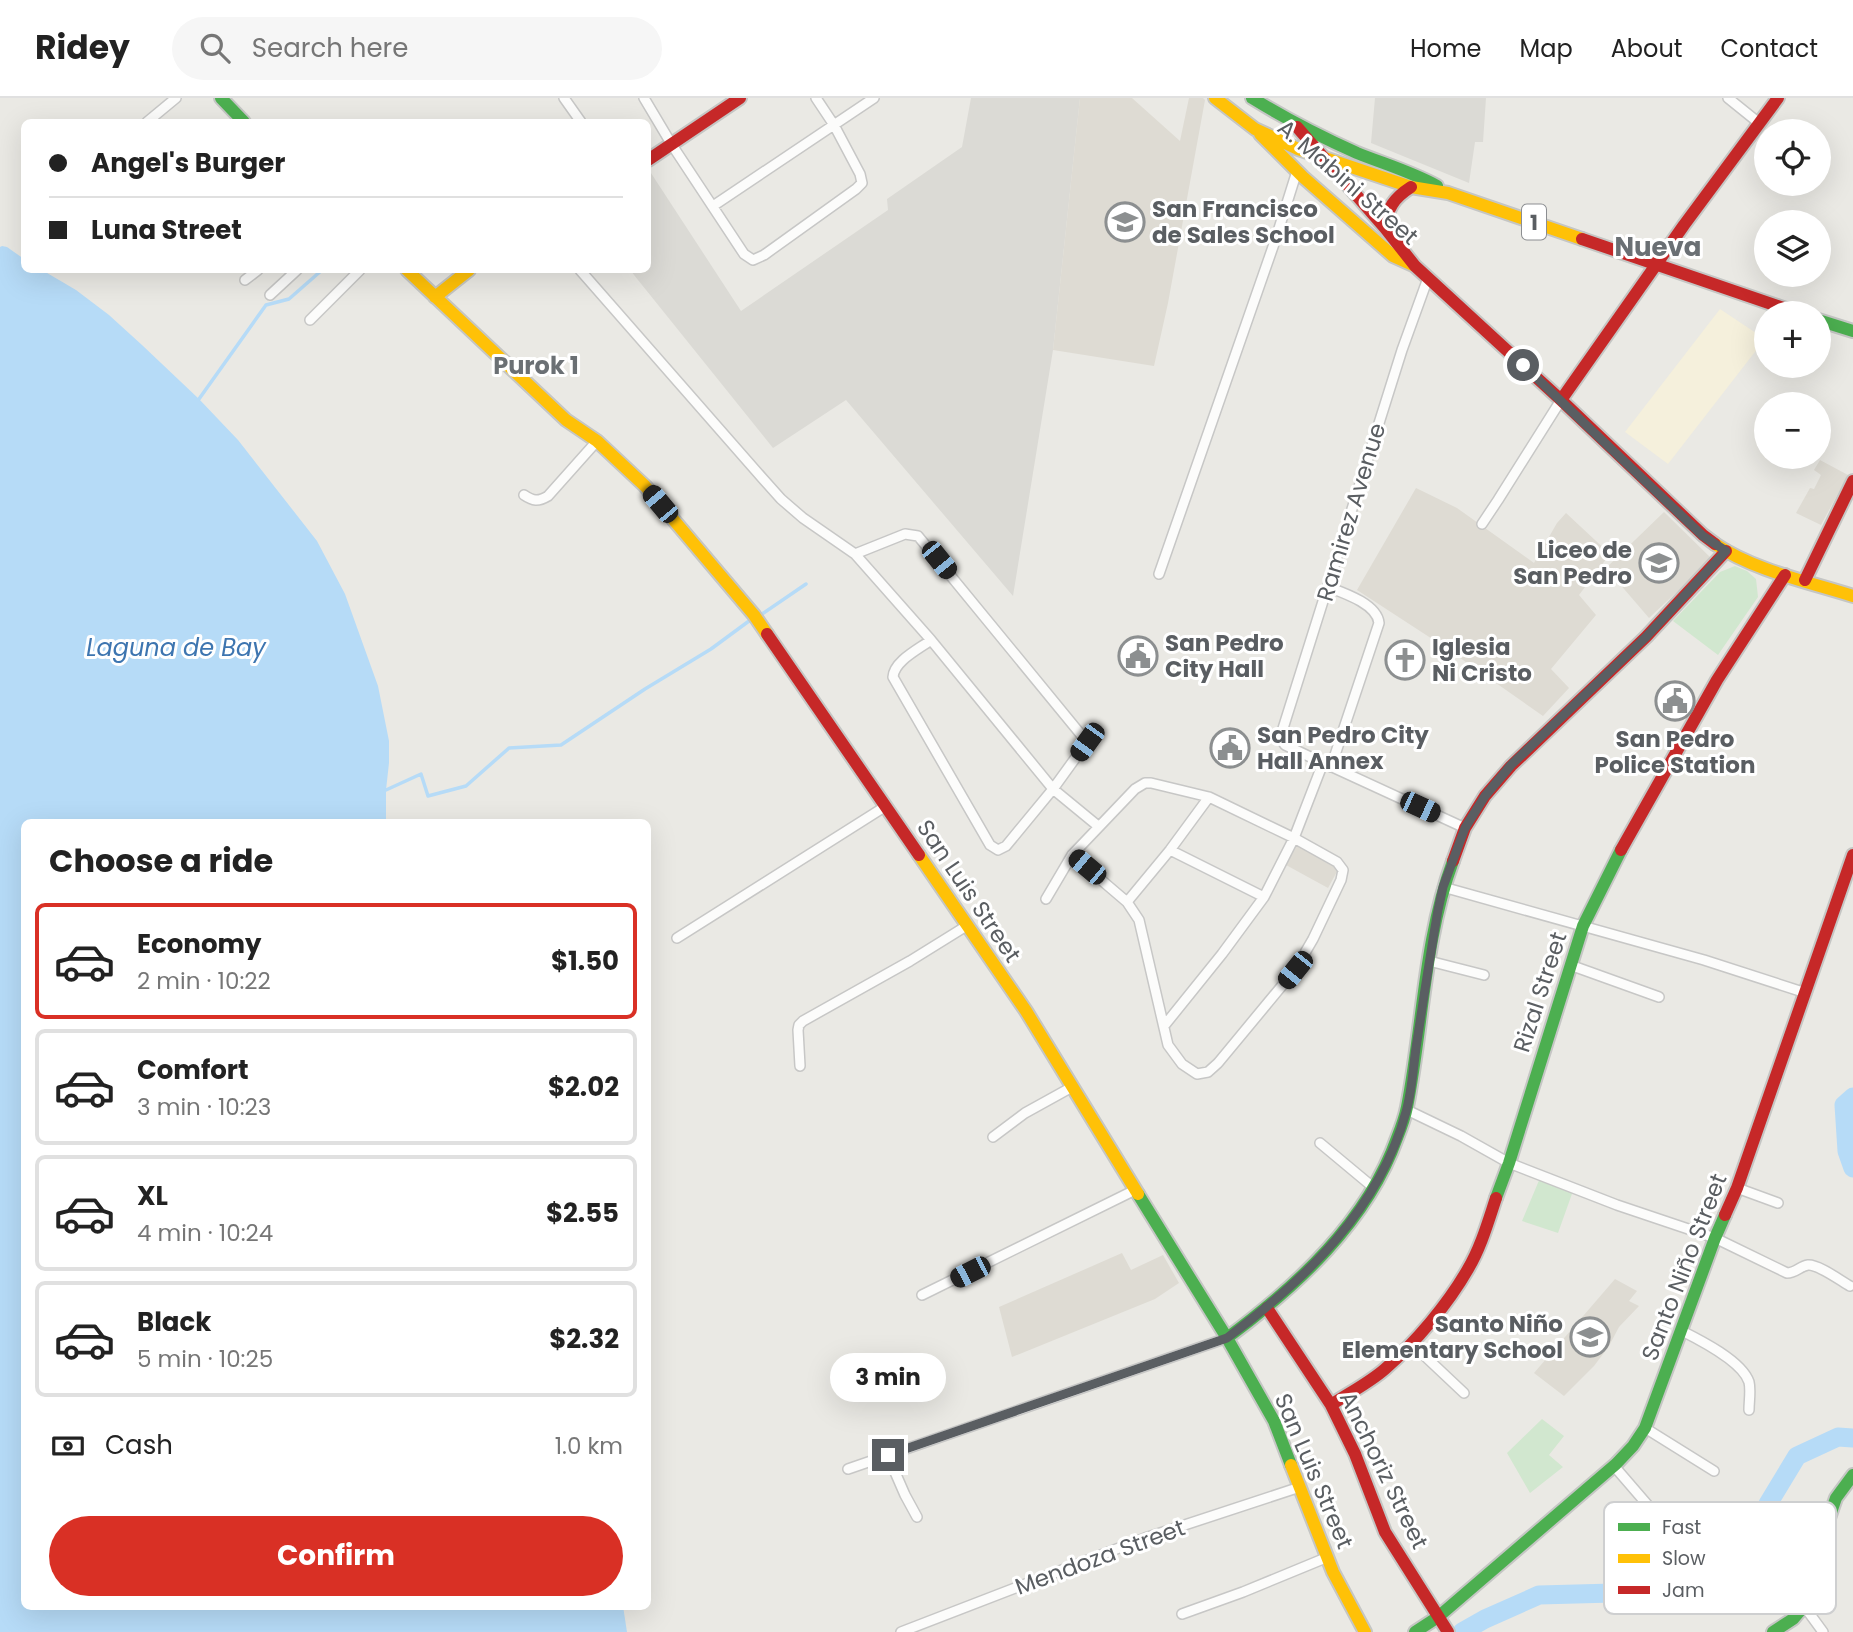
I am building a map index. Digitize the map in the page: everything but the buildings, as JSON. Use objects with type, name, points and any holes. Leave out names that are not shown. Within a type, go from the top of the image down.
[{"type":"main road","points":[[221,98],[241,119]]},
{"type":"main road","points":[[651,158],[740,98]]},
{"type":"main road","name":"1","points":[[1216,98],[1255,129],[1298,149],[1412,187],[1448,193],[1763,301]]},
{"type":"main road","name":"1","points":[[1252,98],[1331,141],[1424,179],[1448,193]]},
{"type":"main road","points":[[1762,119],[1777,98]]},
{"type":"main road","name":"A. Mabini Street","points":[[1292,122],[1415,266],[1703,536],[1726,551],[1757,565],[1853,596]]},
{"type":"main road","name":"A. Mabini Street","points":[[1255,129],[1297,171],[1393,256],[1415,266]]},
{"type":"main road","points":[[1561,400],[1754,130]]},
{"type":"main road","points":[[1385,229],[1391,204],[1400,194],[1412,187]]},
{"type":"main road","name":"San Luis Street","points":[[410,273],[487,348],[566,419],[597,441],[645,486],[754,615],[1026,1011],[1227,1338],[1274,1421],[1333,1572],[1366,1632]]},
{"type":"main road","points":[[435,297],[465,273]]},
{"type":"main road","points":[[1831,324],[1853,331]]},
{"type":"main road","points":[[1804,580],[1853,481]]},
{"type":"main road","points":[[1227,1338],[1267,1308],[1316,1262],[1354,1217],[1390,1158],[1407,1110],[1443,887],[1465,828],[1485,796],[1511,765],[1646,637],[1726,551]]},
{"type":"main road","name":"Rizal Street","points":[[1331,1405],[1383,1371],[1412,1343],[1431,1322],[1468,1269],[1509,1163],[1583,926],[1657,784],[1717,680],[1785,575]]},
{"type":"main road","name":"Santo Niño Street","points":[[1415,1632],[1444,1625],[1614,1466],[1645,1428],[1715,1238],[1737,1188],[1853,855]]},
{"type":"main road","name":"Anchoriz Street","points":[[1267,1308],[1331,1405],[1356,1454],[1385,1532],[1444,1625]]},
{"type":"main road","points":[[1835,1502],[1853,1475]]},
{"type":"main road","points":[[1773,1632],[1797,1614]]},
{"type":"street","points":[[151,119],[176,98]]},
{"type":"street","points":[[564,98],[579,119]]},
{"type":"street","points":[[644,98],[744,254],[753,260],[764,255],[862,183],[860,174],[834,125],[816,98]]},
{"type":"street","points":[[713,206],[874,98]]},
{"type":"street","points":[[1728,98],[1754,119]]},
{"type":"street","points":[[1159,574],[1275,242],[1297,171]]},
{"type":"street","points":[[245,280],[254,273]]},
{"type":"street","points":[[270,295],[294,273]]},
{"type":"street","points":[[310,320],[357,273]]},
{"type":"street","points":[[583,273],[781,499],[803,518],[855,554],[931,640],[1053,789],[1098,827]]},
{"type":"street","name":"Ramirez Avenue","points":[[1327,765],[1285,745],[1280,738],[1402,350],[1428,278]]},
{"type":"street","points":[[1482,524],[1561,400]]},
{"type":"street","points":[[524,495],[536,501],[548,496],[597,441]]},
{"type":"street","points":[[855,554],[905,534],[914,534],[923,539],[1087,742],[1053,789],[1006,846],[998,850],[990,845],[892,677],[898,664],[931,640]]},
{"type":"street","points":[[1164,1026],[1264,897],[1327,765],[1379,618],[1374,610],[1353,597],[1328,587]]},
{"type":"street","points":[[1327,765],[1465,828]]},
{"type":"street","points":[[1046,899],[1072,855],[1135,789],[1145,783],[1157,783],[1209,797],[1294,838],[1337,862],[1343,870],[1341,880],[1313,939],[1295,970],[1219,1063],[1208,1072],[1197,1074],[1182,1064],[1168,1045],[1139,919],[1128,902],[1072,855]]},
{"type":"street","points":[[1128,902],[1209,797]]},
{"type":"street","points":[[677,939],[886,806]]},
{"type":"street","points":[[1170,850],[1264,897]]},
{"type":"street","points":[[1443,887],[1704,960],[1806,993]]},
{"type":"street","points":[[800,1066],[798,1030],[803,1021],[968,925]]},
{"type":"street","points":[[1429,961],[1484,975]]},
{"type":"street","points":[[1570,965],[1659,997]]},
{"type":"street","points":[[993,1137],[1072,1087]]},
{"type":"street","points":[[1407,1110],[1509,1163],[1617,1205],[1715,1238],[1787,1273],[1805,1266],[1815,1266],[1850,1286]]},
{"type":"street","points":[[1320,1143],[1374,1188]]},
{"type":"street","points":[[1737,1188],[1778,1203]]},
{"type":"street","points":[[922,1296],[1135,1190]]},
{"type":"street","points":[[1682,1331],[1723,1354],[1745,1375],[1750,1384],[1749,1410]]},
{"type":"street","points":[[848,1469],[1227,1338]]},
{"type":"street","points":[[1412,1343],[1464,1393]]},
{"type":"street","points":[[1645,1428],[1714,1471]]},
{"type":"street","points":[[888,1455],[917,1517]]},
{"type":"street","points":[[1614,1466],[1645,1502]]},
{"type":"street","name":"Mendoza Street","points":[[901,1632],[1145,1538],[1300,1487]]},
{"type":"street","points":[[1182,1614],[1328,1558]]},
{"type":"street","points":[[1810,1614],[1823,1632]]},
{"type":"shaded area","points":[[971,98],[1080,98],[1053,350],[1013,596],[846,400],[773,448],[632,273],[651,273],[651,173],[741,311],[888,210],[887,199],[962,147]]},
{"type":"shaded area","name":"San Francisco de Sales School","points":[[1080,98],[1132,98],[1180,141],[1189,98],[1205,100],[1154,366],[1053,350]]},
{"type":"shaded area","points":[[1375,98],[1486,98],[1483,142],[1475,142],[1469,183],[1371,143]]},
{"type":"shaded area","points":[[1720,309],[1754,332],[1754,353],[1668,464],[1625,432]]},
{"type":"shaded area","points":[[1831,466],[1848,475],[1821,525],[1796,513],[1821,475],[1814,470],[1831,469]]},
{"type":"shaded area","points":[[1416,488],[1457,508],[1534,563],[1557,523],[1566,513],[1610,554],[1579,595],[1596,615],[1551,669],[1569,688],[1543,716],[1357,590]]},
{"type":"shaded area","name":"Liceo de San Pedro","points":[[1664,512],[1712,559],[1649,618],[1606,568]]},
{"type":"shaded area","points":[[1298,844],[1339,868],[1328,888],[1286,865]]},
{"type":"shaded area","points":[[1122,1253],[1131,1270],[1163,1255],[1179,1283],[1155,1299],[1012,1357],[999,1307]]},
{"type":"shaded area","name":"Santo Niño Elementary School","points":[[1615,1279],[1637,1291],[1629,1301],[1639,1306],[1619,1327],[1594,1366],[1564,1396],[1534,1373]]},
{"type":"green space","points":[[1735,566],[1756,579],[1758,597],[1718,655],[1673,621],[1720,572]]},
{"type":"green space","points":[[1540,1178],[1573,1191],[1558,1233],[1522,1221]]},
{"type":"green space","points":[[1542,1419],[1564,1436],[1549,1455],[1563,1467],[1530,1493],[1507,1453]]},
{"type":"water","name":"Laguna de Bay","points":[[0,247],[7,247],[21,257],[21,273],[47,273],[76,290],[109,315],[199,399],[238,440],[317,541],[345,594],[378,686],[389,741],[386,819],[21,819],[21,1610],[624,1610],[627,1632],[0,1632]]},
{"type":"waterway","points":[[199,399],[266,305],[289,299],[319,273]]},
{"type":"waterway","points":[[762,614],[806,584]]},
{"type":"waterway","points":[[386,790],[421,774],[428,796],[466,786],[509,748],[561,745],[711,649],[749,621]]},
{"type":"waterway","points":[[1853,1097],[1844,1105],[1847,1151],[1853,1168]]},
{"type":"waterway","points":[[1769,1502],[1797,1456],[1838,1437],[1853,1438]]},
{"type":"waterway","points":[[1462,1632],[1539,1595],[1604,1593]]},
{"type":"traffic: fast","points":[[221,98],[241,119]]},
{"type":"traffic: fast","points":[[1252,98],[1330,141],[1437,186]]},
{"type":"traffic: fast","points":[[1831,324],[1853,331]]},
{"type":"traffic: fast","points":[[1496,1198],[1583,926],[1621,850]]},
{"type":"traffic: fast","points":[[1227,1338],[1279,1297],[1327,1250],[1368,1197],[1384,1169],[1406,1111],[1430,952],[1443,891],[1453,861]]},
{"type":"traffic: fast","points":[[1138,1194],[1227,1338],[1274,1421],[1291,1465]]},
{"type":"traffic: fast","points":[[1415,1632],[1438,1617],[1616,1464],[1633,1446],[1645,1428],[1725,1215]]},
{"type":"traffic: fast","points":[[1835,1502],[1853,1475]]},
{"type":"traffic: fast","points":[[1773,1632],[1797,1614]]},
{"type":"traffic: slow","points":[[1215,98],[1255,129],[1298,149],[1411,187],[1448,193],[1582,239]]},
{"type":"traffic: slow","points":[[1260,134],[1303,177],[1393,256],[1413,265]]},
{"type":"traffic: slow","points":[[410,273],[566,420],[597,441],[645,486],[767,634]]},
{"type":"traffic: slow","points":[[435,297],[465,273]]},
{"type":"traffic: slow","points":[[1715,544],[1764,568],[1853,596]]},
{"type":"traffic: slow","points":[[919,855],[1026,1011],[1138,1194]]},
{"type":"traffic: slow","points":[[1291,1465],[1333,1572],[1365,1632]]},
{"type":"traffic: jam","points":[[651,158],[740,98]]},
{"type":"traffic: jam","points":[[1561,400],[1684,225],[1778,98]]},
{"type":"traffic: jam","points":[[1297,127],[1415,266],[1715,544]]},
{"type":"traffic: jam","points":[[1385,228],[1392,204],[1411,187]]},
{"type":"traffic: jam","points":[[1582,239],[1763,301]]},
{"type":"traffic: jam","points":[[1805,580],[1853,481]]},
{"type":"traffic: jam","points":[[1453,861],[1465,828],[1485,796],[1511,766],[1646,637],[1726,551]]},
{"type":"traffic: jam","points":[[1621,850],[1717,680],[1785,575]]},
{"type":"traffic: jam","points":[[767,634],[919,855]]},
{"type":"traffic: jam","points":[[1725,1215],[1737,1188],[1853,855]]},
{"type":"traffic: jam","points":[[1331,1405],[1385,1369],[1431,1322],[1473,1261],[1496,1198]]},
{"type":"traffic: jam","points":[[1267,1308],[1331,1405],[1355,1454],[1385,1532],[1448,1632]]},
{"type":"place","name":"San Francisco de Sales School","points":[[1125,222]]},
{"type":"place","name":"Liceo de San Pedro","points":[[1659,563]]},
{"type":"place","name":"San Pedro City Hall","points":[[1138,656]]},
{"type":"place","name":"Iglesia Ni Cristo","points":[[1405,660]]},
{"type":"place","name":"San Pedro Police Station","points":[[1675,701]]},
{"type":"place","name":"San Pedro City Hall Annex","points":[[1230,748]]},
{"type":"place","name":"Santo Niño Elementary School","points":[[1590,1337]]},
{"type":"district","name":"Nueva","points":[[1658,247]]},
{"type":"district","name":"Purok 1","points":[[536,365]]},
{"type":"route","points":[[888,1455],[1227,1338],[1267,1308],[1316,1262],[1354,1217],[1374,1188],[1390,1158],[1407,1110],[1438,910],[1443,887],[1465,828],[1485,796],[1511,765],[1646,637],[1726,551],[1703,536],[1523,365]]}]
